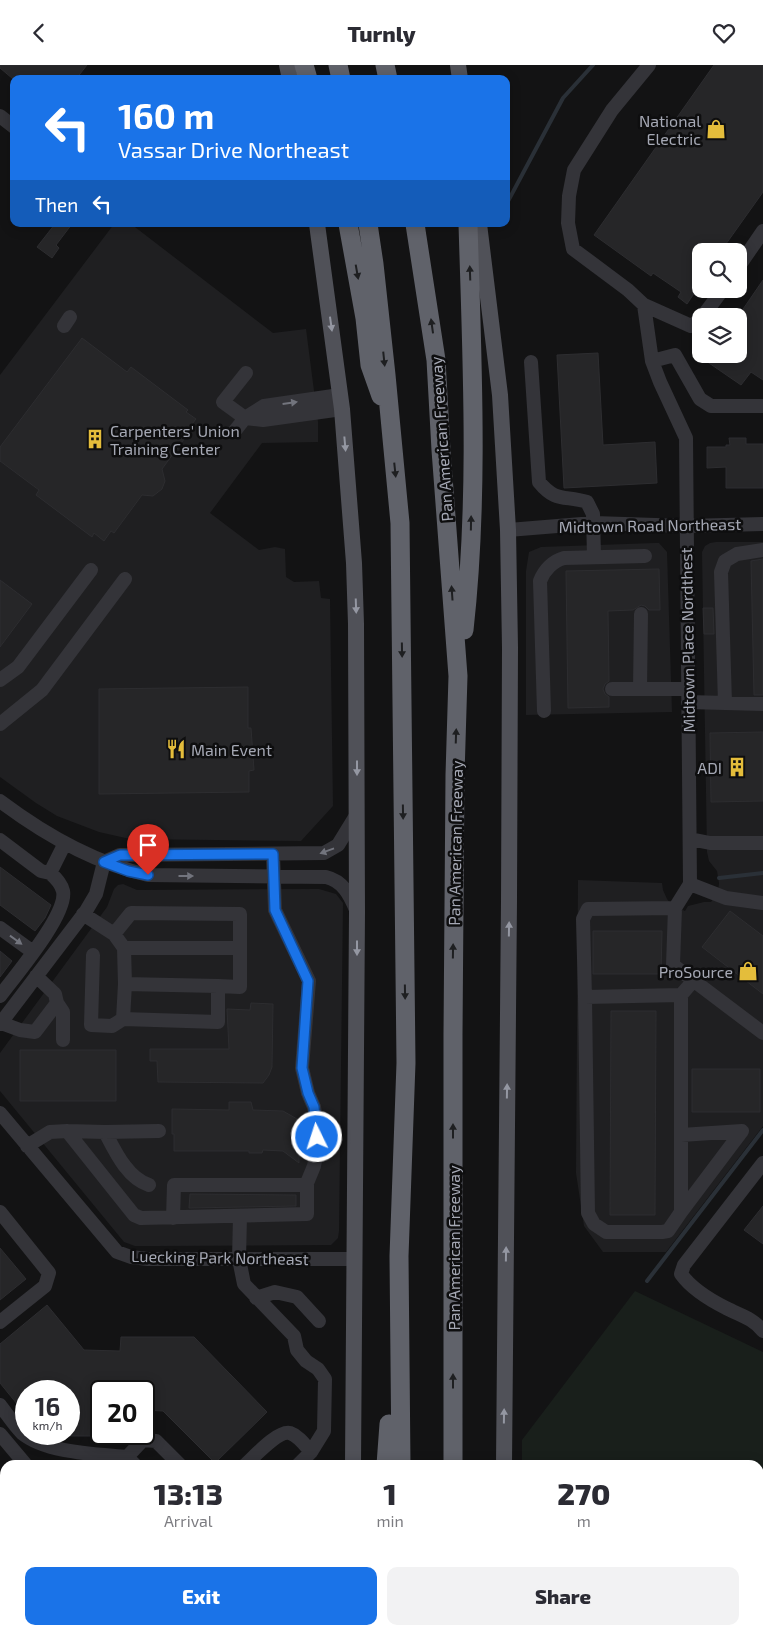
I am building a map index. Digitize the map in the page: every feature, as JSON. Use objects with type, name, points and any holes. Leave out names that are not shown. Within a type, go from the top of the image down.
[{"type":"highway","points":[[349,227],[365,318],[370,365],[390,422]]},
{"type":"highway","points":[[368,227],[374,264],[400,523],[406,1063],[399,1256],[386,1460]]},
{"type":"highway","name":"Pan American Freeway","points":[[416,227],[436,360],[458,676],[455,775],[453,1016],[453,1460]]},
{"type":"highway","points":[[458,676],[470,564],[474,378],[468,227]]},
{"type":"highway","points":[[399,1256],[401,1460]]},
{"type":"main road","points":[[317,227],[341,402],[354,563],[357,694],[357,912],[353,1460]]},
{"type":"main road","points":[[479,227],[500,395],[508,530],[510,647],[509,901],[504,1460]]},
{"type":"street","points":[[649,65],[612,110],[574,169],[569,196],[568,223],[573,249],[628,290],[644,305],[692,325]]},
{"type":"street","points":[[0,116],[10,124]]},
{"type":"street","points":[[747,254],[763,231]]},
{"type":"street","name":"Midtown Place Nordthest","points":[[644,305],[652,361],[686,438],[690,884]]},
{"type":"street","points":[[652,361],[675,355],[700,399],[711,406],[763,406]]},
{"type":"street","points":[[531,362],[538,482],[545,490],[560,499],[577,498],[588,502],[591,507],[594,523],[594,557]]},
{"type":"street","points":[[245,418],[223,402],[246,373]]},
{"type":"street","points":[[234,432],[245,418],[264,407],[341,402]]},
{"type":"street","name":"Midtown Road Northeast","points":[[508,530],[594,523],[686,526],[763,524]]},
{"type":"street","points":[[726,703],[721,572],[725,561],[737,554],[763,550]]},
{"type":"street","points":[[544,711],[540,581],[542,575],[557,560],[564,558],[645,557]]},
{"type":"street","points":[[0,680],[18,667],[91,570]]},
{"type":"street","points":[[0,724],[42,690],[125,579]]},
{"type":"street","points":[[640,689],[641,615]]},
{"type":"street","points":[[612,689],[640,689],[688,695],[726,703],[763,704]]},
{"type":"street","points":[[0,801],[24,820],[65,843],[104,862],[128,871],[148,875],[315,876],[333,878],[348,891],[357,912]]},
{"type":"street","points":[[104,862],[120,855],[324,853],[332,850],[344,838],[357,815]]},
{"type":"street","points":[[690,839],[710,843],[763,843]]},
{"type":"street","points":[[0,840],[41,871],[50,873],[60,883],[64,893],[60,910],[33,952],[0,996]]},
{"type":"street","points":[[50,873],[65,843]]},
{"type":"street","points":[[67,1131],[134,1215],[141,1218],[307,1214],[307,1185],[318,1150],[314,1107],[308,1093],[302,1068],[308,981],[275,910],[273,854]]},
{"type":"street","points":[[57,1003],[35,1032],[20,1031],[0,1024],[96,894],[104,862]]},
{"type":"street","points":[[763,903],[726,898],[690,884],[675,908],[673,965],[763,1033]]},
{"type":"street","points":[[675,908],[588,909],[584,919],[588,1213],[594,1224],[606,1232],[668,1231],[742,1131],[681,1135]]},
{"type":"street","points":[[114,935],[131,913],[240,914],[240,987],[125,984]]},
{"type":"street","points":[[83,914],[114,935],[124,948],[125,984],[123,1019]]},
{"type":"street","points":[[0,928],[33,952]]},
{"type":"street","points":[[124,948],[240,948]]},
{"type":"street","points":[[93,955],[91,1025],[112,1026],[123,1019],[218,1022],[218,986]]},
{"type":"street","points":[[36,976],[56,994],[57,1003],[62,1013],[63,1040]]},
{"type":"street","points":[[681,1212],[681,995],[694,980]]},
{"type":"street","points":[[585,997],[681,995]]},
{"type":"street","name":"Luecking Park Northeast","points":[[3,1122],[27,1146],[117,1252],[131,1257],[148,1259],[355,1259]]},
{"type":"street","points":[[27,1146],[50,1132],[159,1131]]},
{"type":"street","points":[[105,1132],[116,1155],[140,1182],[149,1182]]},
{"type":"street","points":[[761,1324],[723,1307],[688,1283],[681,1274],[684,1265],[763,1163]]},
{"type":"street","points":[[173,1217],[174,1185],[307,1185]]},
{"type":"street","points":[[0,1212],[49,1273],[45,1286],[0,1322]]},
{"type":"street","points":[[240,1216],[239,1259],[244,1284],[294,1336],[296,1350],[306,1361],[318,1369],[325,1379],[324,1431],[311,1452],[303,1460]]},
{"type":"street","points":[[256,1298],[275,1291],[297,1297],[319,1321]]},
{"type":"street","points":[[0,1405],[22,1433],[42,1443],[66,1450],[125,1460]]},
{"type":"street","points":[[251,1460],[280,1434],[289,1433],[300,1440],[311,1452]]},
{"type":"street","points":[[0,1434],[22,1460]]},
{"type":"street","points":[[132,1460],[143,1440],[156,1441],[175,1460]]},
{"type":"shaded area","points":[[112,227],[135,227],[273,333],[306,329],[318,422],[318,442],[262,443],[210,513],[259,550],[275,547],[285,549],[286,577],[294,582],[319,581],[321,598],[330,599],[333,806],[301,841],[130,839],[99,832],[57,816],[0,777],[0,375]]},
{"type":"shaded area","points":[[716,542],[763,542],[763,1126],[666,1252],[603,1252],[584,1226],[576,1173],[578,880],[662,883],[663,890],[671,904],[685,911],[688,906],[711,902],[718,892],[717,871],[709,861],[707,852],[702,552],[705,546]]},
{"type":"shaded area","points":[[659,543],[667,552],[672,712],[526,715],[526,571],[529,552],[541,547]]},
{"type":"shaded area","points":[[123,884],[137,890],[319,889],[336,894],[343,903],[339,1231],[338,1238],[331,1245],[135,1246],[124,1242],[0,1091],[0,1053],[107,907],[114,889],[118,885]]},
{"type":"shaded area","points":[[635,1291],[763,1352],[763,1460],[522,1460],[522,1440]]},
{"type":"building","points":[[0,65],[87,65],[79,75],[10,76],[0,68]]},
{"type":"building","name":"National Electric","points":[[714,65],[763,65],[763,192],[727,243],[692,243],[692,296],[687,304],[678,297],[681,292],[653,273],[651,276],[594,235]]},
{"type":"building","points":[[53,227],[70,227],[56,245],[59,248],[52,258],[37,247]]},
{"type":"building","points":[[763,280],[763,380],[751,372],[741,385],[709,363],[747,363],[747,308],[744,308]]},
{"type":"building","name":"Carpenters' Union Training Center","points":[[82,338],[127,372],[131,367],[188,410],[186,412],[196,419],[188,429],[190,431],[162,469],[165,481],[162,489],[153,496],[142,495],[114,533],[111,531],[104,541],[94,533],[92,537],[36,495],[39,490],[0,461],[0,447]]},
{"type":"building","points":[[598,353],[603,445],[655,442],[657,483],[564,488],[557,355]]},
{"type":"building","points":[[729,438],[746,438],[746,444],[763,444],[763,488],[726,488],[726,467],[707,468],[707,447],[726,447],[726,445],[730,445]]},
{"type":"building","points":[[763,559],[763,695],[754,695],[751,561]]},
{"type":"building","points":[[659,569],[660,610],[649,610],[641,605],[633,610],[608,611],[609,681],[603,689],[609,697],[609,707],[568,708],[566,571]]},
{"type":"building","points":[[0,580],[32,604],[0,647]]},
{"type":"building","points":[[703,608],[713,608],[714,634],[704,634]]},
{"type":"building","name":"Main Event","points":[[248,687],[248,728],[251,728],[254,770],[249,771],[249,792],[99,794],[99,689]]},
{"type":"building","name":"ADI","points":[[763,732],[763,801],[711,802],[710,733]]},
{"type":"building","points":[[0,867],[51,905],[45,918],[35,931],[0,905]]},
{"type":"building","name":"ProSource","points":[[730,911],[763,936],[763,994],[702,947]]},
{"type":"building","points":[[593,931],[662,931],[661,974],[593,974]]},
{"type":"building","points":[[0,951],[12,961],[0,977]]},
{"type":"building","points":[[251,1003],[273,1004],[272,1067],[263,1083],[158,1082],[157,1061],[150,1061],[150,1049],[229,1049],[227,1009],[250,1010]]},
{"type":"building","points":[[611,1011],[656,1011],[655,1215],[610,1215]]},
{"type":"building","points":[[20,1050],[116,1050],[116,1101],[20,1101]]},
{"type":"building","points":[[692,1069],[760,1069],[760,1112],[692,1112]]},
{"type":"building","points":[[229,1102],[251,1102],[253,1110],[283,1111],[297,1119],[299,1163],[283,1151],[263,1150],[262,1153],[249,1153],[249,1151],[174,1151],[172,1109],[229,1110]]},
{"type":"building","points":[[190,1194],[296,1195],[296,1206],[189,1208]]},
{"type":"building","points":[[763,1206],[763,1244],[744,1230]]},
{"type":"building","points":[[0,1248],[26,1279],[0,1300]]},
{"type":"building","points":[[47,1305],[84,1350],[120,1351],[121,1337],[194,1337],[267,1412],[218,1460],[212,1460],[163,1411],[155,1411],[155,1380],[90,1380],[90,1436],[80,1436],[80,1380],[15,1380],[15,1401],[0,1383],[0,1344]]},
{"type":"waterway","points":[[510,197],[563,98],[593,65]]},
{"type":"waterway","points":[[719,878],[763,873]]},
{"type":"waterway","points":[[647,1281],[763,1130]]},
{"type":"place","name":"National Electric","points":[[716,129]]},
{"type":"place","name":"Carpenters' Union Training Center","points":[[95,439]]},
{"type":"place","name":"Main Event","points":[[176,749]]},
{"type":"place","name":"ADI","points":[[737,767]]},
{"type":"place","name":"ProSource","points":[[748,971]]},
{"type":"route","points":[[148,875],[128,871],[104,862],[120,855],[273,854],[275,910],[308,981],[302,1068],[308,1093],[314,1107],[317,1137]]}]
